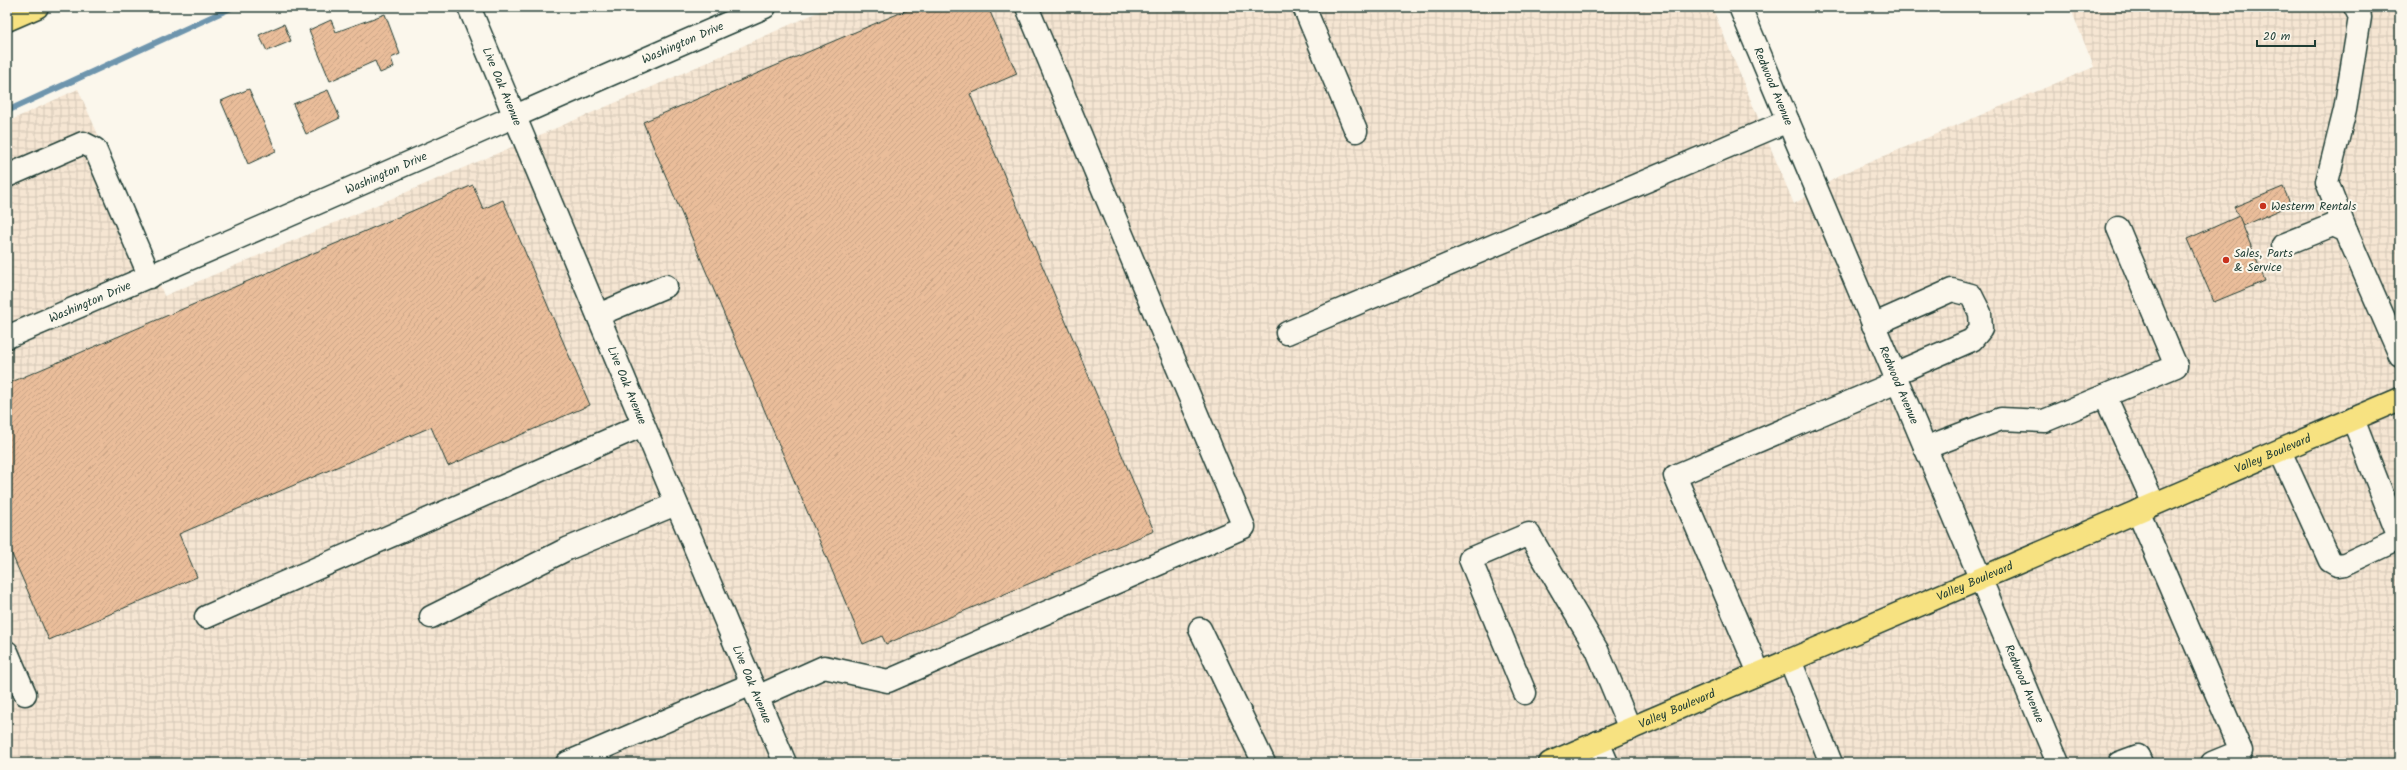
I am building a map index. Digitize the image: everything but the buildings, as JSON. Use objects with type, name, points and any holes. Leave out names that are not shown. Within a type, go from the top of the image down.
[{"type":"main road","points":[[7,20],[36,7]]},
{"type":"main road","name":"Valley Boulevard","points":[[1550,763],[2400,399]]},
{"type":"street","name":"Live Oak Avenue","points":[[469,7],[785,763]]},
{"type":"street","name":"Washington Drive","points":[[7,337],[150,277],[514,115],[765,7]]},
{"type":"street","points":[[567,763],[754,690],[824,667],[888,681],[1244,527],[1027,7]]},
{"type":"street","points":[[1304,7],[1356,130]]},
{"type":"street","name":"Redwood Avenue","points":[[1740,7],[2058,763]]},
{"type":"street","points":[[2355,7],[2360,17],[2344,110],[2327,182],[2346,231],[2400,355]]},
{"type":"street","points":[[1287,333],[1788,121]]},
{"type":"street","points":[[7,176],[83,143],[90,144],[95,149],[150,277]]},
{"type":"street","points":[[2283,245],[2333,225],[2346,231]]},
{"type":"street","points":[[1925,448],[2001,419],[2044,421],[2176,366],[2118,228]]},
{"type":"street","points":[[598,315],[666,286]]},
{"type":"street","points":[[1759,673],[1675,476],[1896,378],[1972,340],[1981,329],[1980,313],[1970,295],[1952,290],[1873,325]]},
{"type":"street","points":[[2105,396],[2146,508],[2165,572],[2241,751],[2212,763]]},
{"type":"street","points":[[2280,451],[2330,561],[2337,565],[2345,564],[2394,541],[2398,535],[2354,419]]},
{"type":"street","points":[[206,617],[644,425]]},
{"type":"street","points":[[431,617],[567,549],[676,504]]},
{"type":"street","points":[[1525,693],[1470,559],[1529,534],[1597,650],[1630,729]]},
{"type":"street","points":[[1200,629],[1264,763]]},
{"type":"street","points":[[7,652],[25,694]]},
{"type":"street","points":[[1790,660],[1831,763]]},
{"type":"street","points":[[1598,742],[1607,763]]},
{"type":"street","points":[[2119,763],[2138,756],[2141,763]]},
{"type":"shaded area","points":[[829,7],[1712,7],[1794,204],[1842,174],[2094,67],[2070,7],[2400,7],[2400,763],[7,763],[7,122],[78,89],[144,239],[164,296],[652,87]]},
{"type":"waterway","points":[[7,111],[233,7]]},
{"type":"place","name":"Westerm Rentals","points":[[2263,206]]},
{"type":"place","name":"Sales, Parts & Service","points":[[2226,260]]}]
